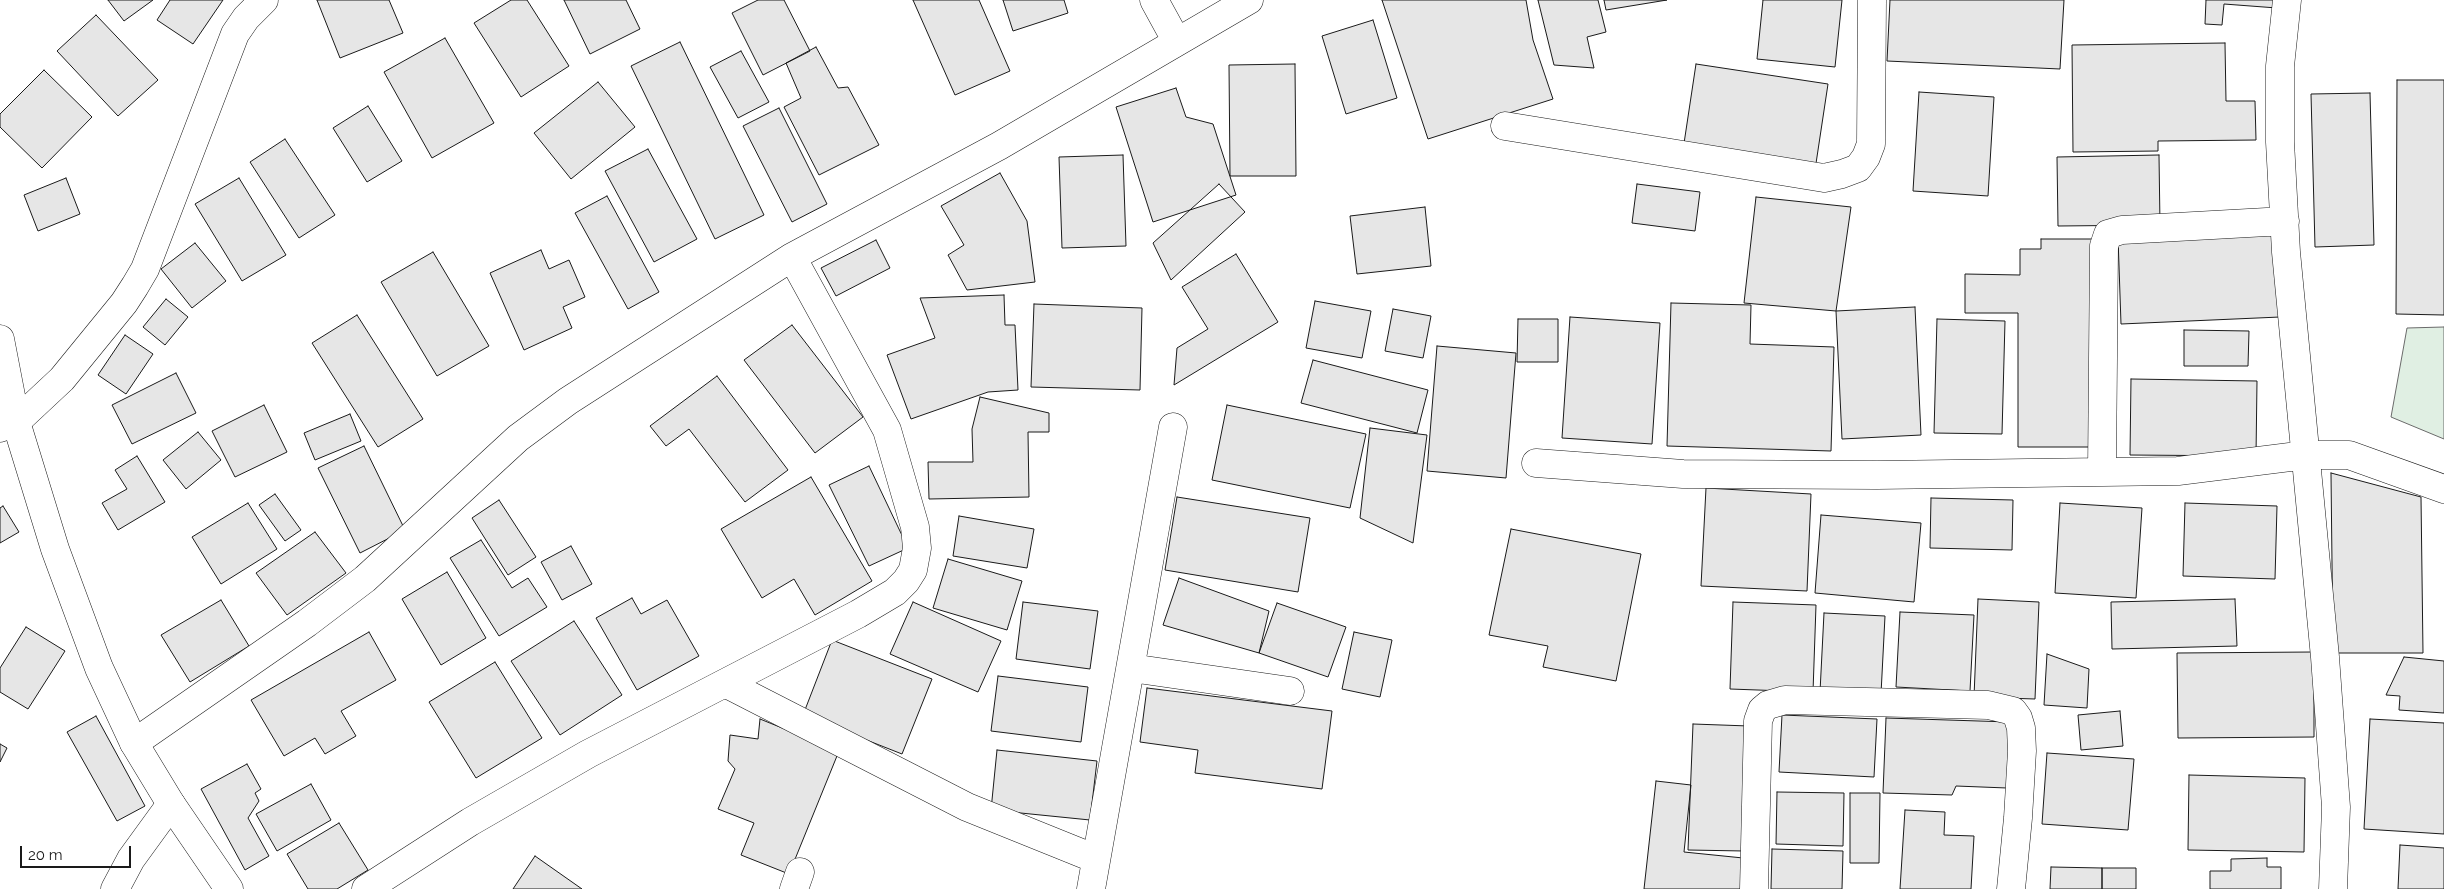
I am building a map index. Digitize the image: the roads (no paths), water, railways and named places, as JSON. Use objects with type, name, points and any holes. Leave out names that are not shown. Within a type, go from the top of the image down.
[{"type":"street","points":[[8,425],[62,379],[124,303],[135,286],[145,269],[235,34],[250,13],[264,0]]},
{"type":"street","points":[[1154,0],[1177,42]]},
{"type":"street","points":[[134,743],[307,623],[365,579],[518,438],[568,402],[792,257],[999,146],[1249,0]]},
{"type":"street","points":[[1505,126],[1824,178],[1842,174],[1858,168],[1866,157],[1871,144],[1872,0]]},
{"type":"street","points":[[2288,0],[2280,66],[2280,142],[2285,221],[2325,657],[2336,807],[2333,889]]},
{"type":"street","points":[[2102,471],[2105,238],[2113,231],[2122,230],[2285,221]]},
{"type":"street","points":[[366,889],[470,822],[588,754],[895,592],[906,581],[912,570],[918,548],[915,527],[887,430],[792,257]]},
{"type":"street","points":[[0,338],[8,425],[99,668],[134,743],[171,804],[229,889]]},
{"type":"street","points":[[1090,889],[1173,427]]},
{"type":"street","points":[[1536,464],[1683,474],[2178,471],[2306,455],[2349,455],[2444,489]]},
{"type":"street","points":[[1131,668],[1290,691]]},
{"type":"street","points":[[725,683],[967,807],[1096,859]]},
{"type":"street","points":[[1754,889],[1758,721],[1762,710],[1768,705],[1785,700],[1988,705],[2013,711],[2018,718],[2021,728],[2022,751],[2011,889]]},
{"type":"street","points":[[115,889],[141,844],[171,804]]}]
